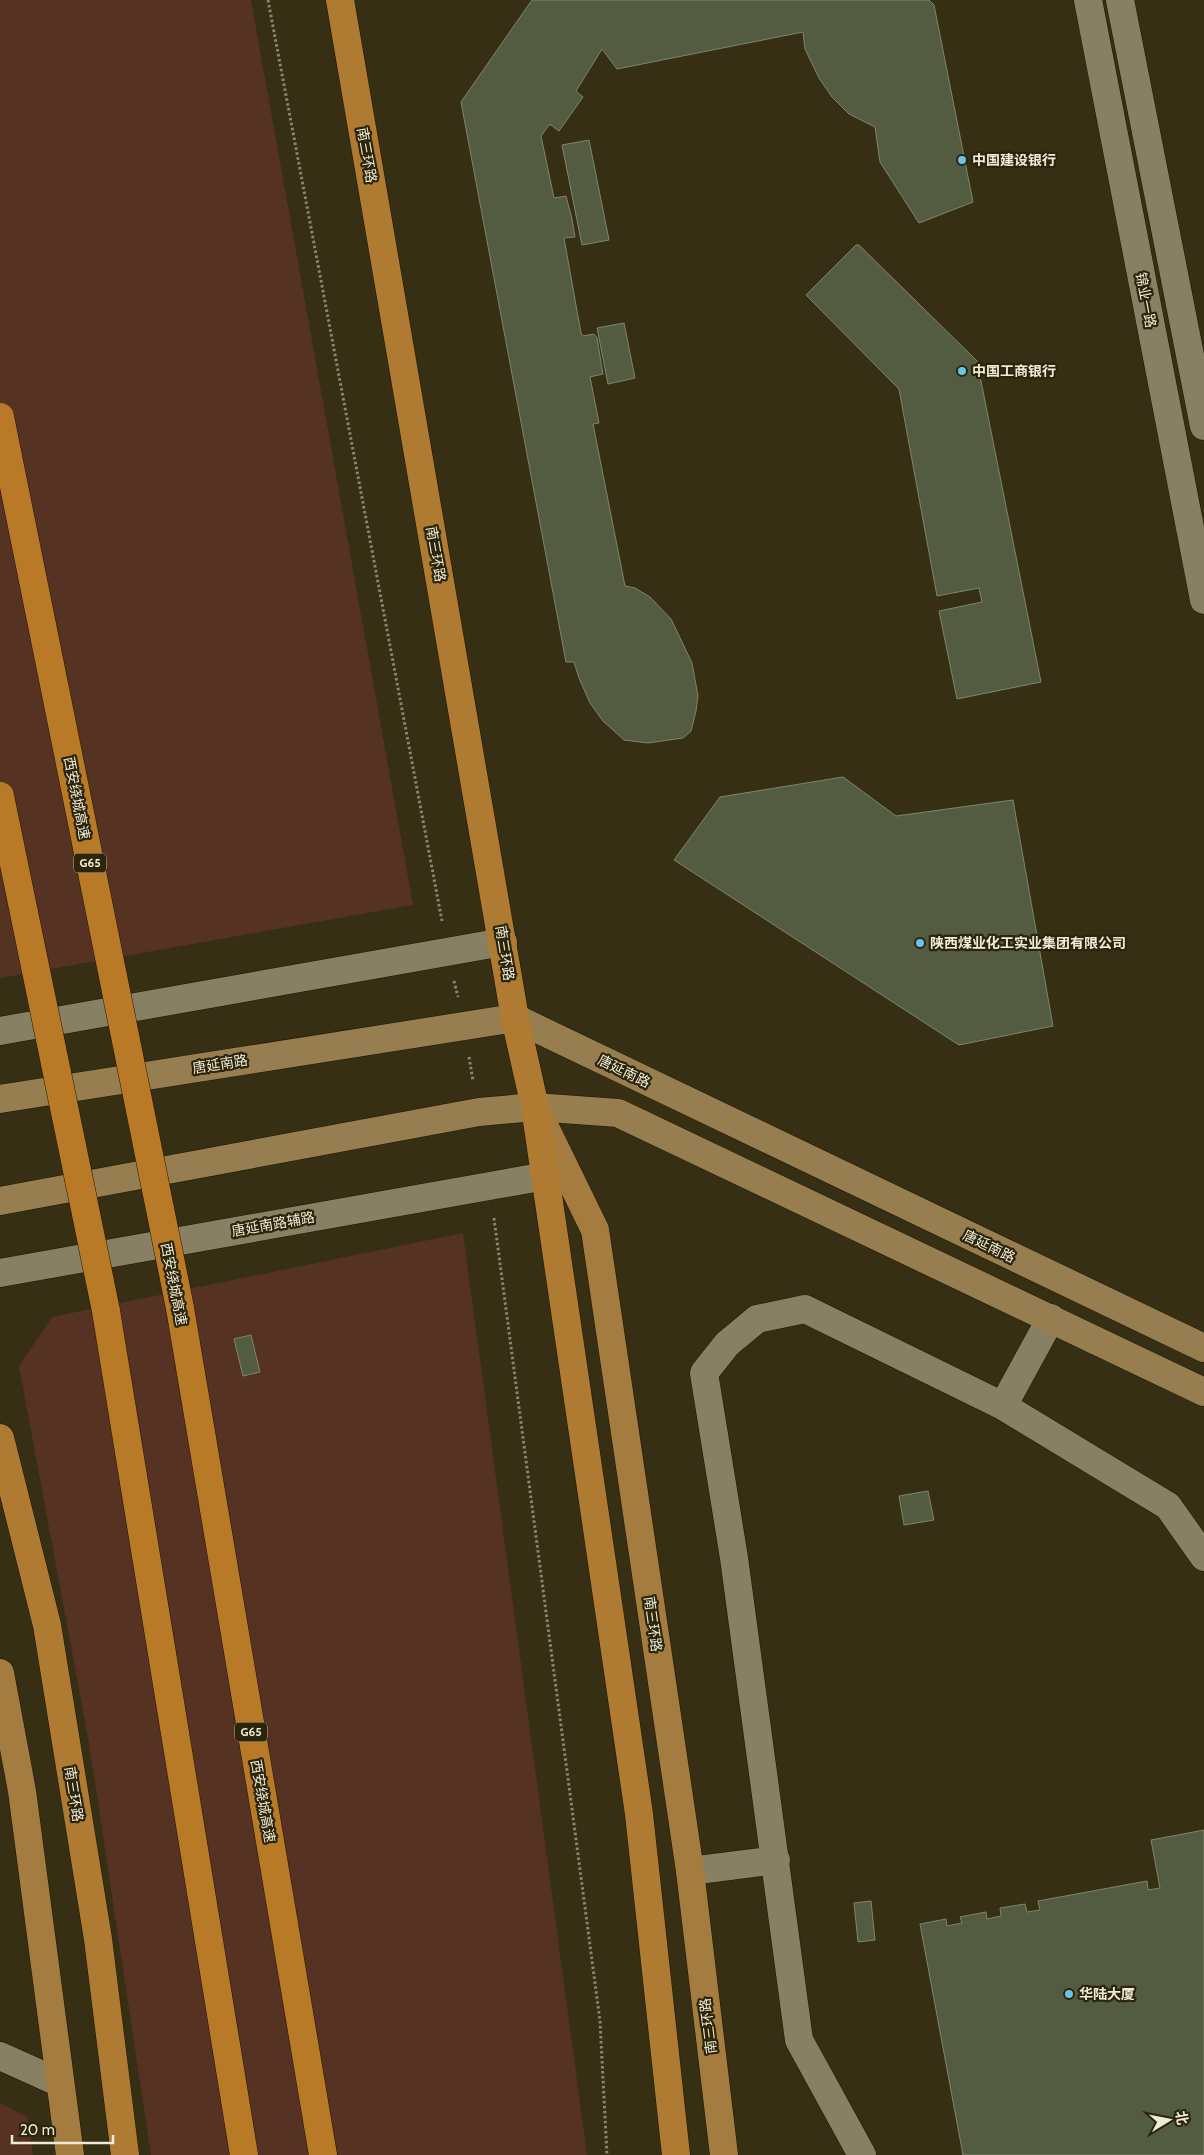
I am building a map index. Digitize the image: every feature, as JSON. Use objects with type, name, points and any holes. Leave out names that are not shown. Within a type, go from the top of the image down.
[{"type":"highway","name":"南三环路","points":[[340,0],[515,1018],[535,1107],[546,1176],[639,1814],[676,2155]]},
{"type":"highway","name":"西安绕城高速","points":[[0,417],[180,1308],[323,2155]]},
{"type":"highway","points":[[0,796],[106,1311],[244,2155]]},
{"type":"highway","name":"南三环路","points":[[2,1444],[47,1624],[98,1940],[126,2155]]},
{"type":"main road","name":"唐延南路","points":[[0,1099],[515,1018],[1204,1348]]},
{"type":"main road","points":[[0,1201],[479,1112],[535,1107],[618,1113],[1204,1392]]},
{"type":"main road","name":"南三环路","points":[[535,1107],[595,1230],[690,1870],[724,2155]]},
{"type":"main road","points":[[0,1673],[22,1791],[70,2155]]},
{"type":"street","name":"锦业一路","points":[[1088,0],[1204,600]]},
{"type":"street","points":[[1120,0],[1204,426]]},
{"type":"street","points":[[0,1031],[502,942]]},
{"type":"street","name":"唐延南路辅路","points":[[0,1273],[546,1176]]},
{"type":"street","points":[[862,2155],[799,2040],[734,1558],[704,1373],[727,1344],[758,1319],[805,1309],[1002,1406],[1168,1506],[1204,1557]]},
{"type":"street","points":[[1002,1406],[1051,1318]]},
{"type":"street","points":[[690,1870],[776,1860]]},
{"type":"street","points":[[0,2056],[60,2083]]},
{"type":"path","points":[[268,0],[479,1112]]},
{"type":"path","points":[[489,1185],[600,2021],[607,2155]]},
{"type":"shaded area","points":[[0,0],[251,0],[413,905],[0,978]]},
{"type":"shaded area","points":[[463,1233],[587,2155],[151,2155],[89,1743],[19,1366],[52,1317]]},
{"type":"shaded area","points":[[0,2103],[27,2117],[33,2155],[0,2155]]},
{"type":"building","points":[[532,0],[929,0],[934,5],[973,202],[919,223],[880,162],[875,127],[849,114],[832,97],[819,78],[805,49],[803,32],[617,69],[602,49],[576,91],[583,97],[559,131],[549,125],[541,136],[554,198],[566,196],[572,219],[575,237],[564,238],[581,333],[583,336],[594,334],[597,338],[603,374],[590,377],[599,423],[593,424],[625,586],[635,588],[650,597],[671,619],[692,663],[698,696],[691,731],[683,738],[648,743],[624,740],[603,721],[590,703],[574,662],[566,662],[461,102]]},
{"type":"building","points":[[589,140],[609,240],[582,245],[562,145]]},
{"type":"building","points":[[856,245],[859,245],[977,361],[1041,682],[957,699],[939,611],[982,602],[979,588],[937,596],[899,389],[806,295]]},
{"type":"building","points":[[624,323],[635,378],[608,384],[597,328]]},
{"type":"building","name":"陕西煤业化工实业集团有限公司","points":[[843,777],[896,816],[1013,800],[1053,1026],[959,1045],[674,860],[720,797]]},
{"type":"building","points":[[251,1335],[260,1372],[243,1376],[234,1339]]},
{"type":"building","points":[[928,1491],[934,1520],[904,1525],[899,1496]]},
{"type":"building","name":"华陆大厦","points":[[1204,1830],[1204,2155],[963,2155],[920,1924],[946,1919],[947,1926],[962,1923],[960,1917],[986,1912],[987,1919],[1001,1916],[1000,1908],[1025,1904],[1027,1912],[1040,1910],[1038,1901],[1147,1881],[1148,1890],[1160,1888],[1151,1840]]},
{"type":"building","points":[[871,1901],[875,1940],[858,1942],[854,1903]]},
{"type":"place","name":"中国建设银行","points":[[962,160]]},
{"type":"place","name":"中国工商银行","points":[[962,371]]},
{"type":"place","name":"陕西煤业化工实业集团有限公司","points":[[920,943]]},
{"type":"place","name":"华陆大厦","points":[[1069,1994]]}]
